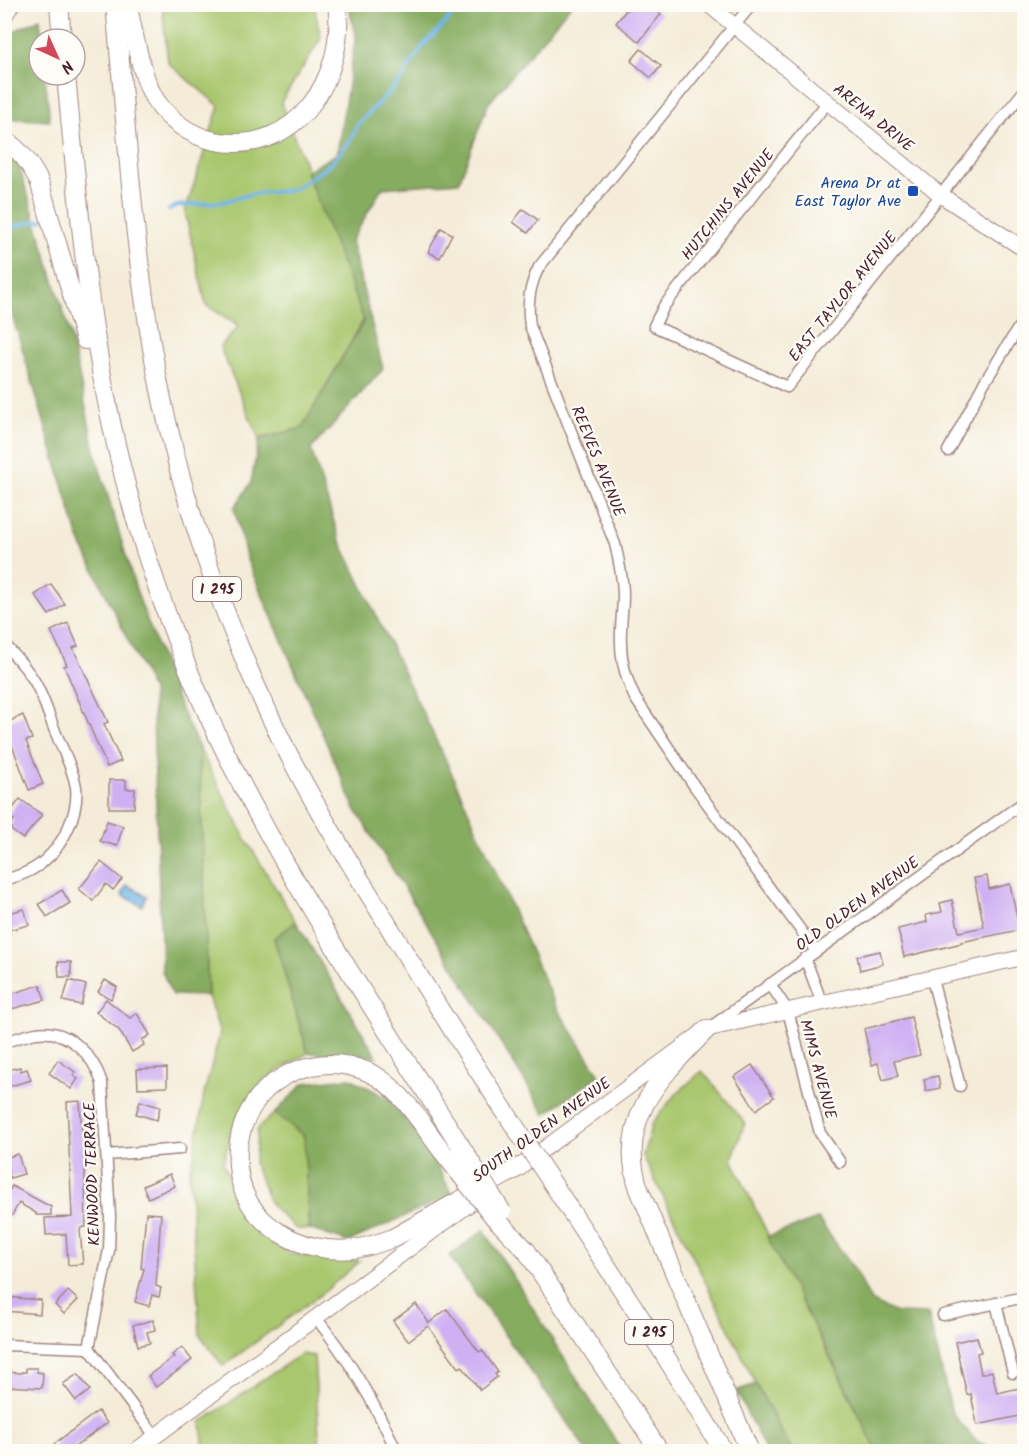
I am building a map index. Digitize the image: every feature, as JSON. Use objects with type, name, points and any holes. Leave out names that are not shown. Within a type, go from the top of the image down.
[{"type":"highway","points":[[4,14],[10,4]]},
{"type":"highway","points":[[59,4],[61,27]]},
{"type":"highway","name":"I 295","points":[[115,4],[138,251],[148,327],[168,427],[203,549],[248,668],[292,760],[328,827],[504,1110],[661,1349],[724,1452]]},
{"type":"highway","points":[[127,4],[147,83],[166,114],[178,125],[194,134],[226,143],[242,143],[260,140],[288,128],[317,97],[335,59],[339,19],[337,4]]},
{"type":"highway","points":[[67,87],[92,327],[120,463]]},
{"type":"highway","points":[[4,140],[21,153],[31,165],[39,181],[140,535],[197,690],[238,776],[281,855],[399,1051],[526,1250],[660,1452]]},
{"type":"highway","points":[[707,1029],[662,1075],[638,1119],[631,1154],[639,1189],[750,1452]]},
{"type":"highway","points":[[519,1167],[393,1238],[374,1245],[352,1249],[332,1249],[294,1241],[276,1232],[262,1220],[250,1205],[243,1189],[238,1172],[237,1155],[244,1122],[262,1093],[288,1074],[305,1067],[322,1064],[355,1067],[384,1082],[398,1094],[443,1152],[494,1217],[526,1250]]},
{"type":"main road","name":"ARENA DRIVE","points":[[708,4],[942,196],[1024,249]]},
{"type":"main road","name":"SOUTH OLDEN AVENUE","points":[[134,1452],[707,1029],[1024,957]]},
{"type":"street","name":"REEVES AVENUE","points":[[752,4],[539,267],[529,293],[527,309],[530,326],[615,544],[621,569],[623,594],[621,643],[623,664],[633,692],[695,787],[816,951]]},
{"type":"street","name":"EAST TAYLOR AVENUE","points":[[787,387],[1024,91]]},
{"type":"street","name":"HUTCHINS AVENUE","points":[[787,387],[654,326],[664,306],[827,103]]},
{"type":"street","points":[[948,451],[984,383],[1024,319]]},
{"type":"street","points":[[4,880],[19,876],[45,861],[64,836],[76,800],[76,786],[70,767],[36,684],[5,645]]},
{"type":"street","name":"OLD OLDEN AVENUE","points":[[707,1029],[1024,802]]},
{"type":"street","points":[[806,958],[822,1003]]},
{"type":"street","points":[[932,979],[960,1086]]},
{"type":"street","name":"MIMS AVENUE","points":[[770,984],[788,1011],[820,1133],[840,1161]]},
{"type":"street","name":"KENWOOD TERRACE","points":[[4,1042],[38,1032],[68,1039],[90,1056],[102,1083],[110,1216],[109,1251],[89,1348]]},
{"type":"street","points":[[107,1155],[180,1149]]},
{"type":"street","points":[[943,1316],[1024,1297]]},
{"type":"street","points":[[996,1303],[1013,1373]]},
{"type":"street","points":[[316,1318],[340,1348],[364,1385],[397,1452]]},
{"type":"street","points":[[4,1345],[89,1348],[154,1436]]},
{"type":"green space","points":[[162,5],[314,5],[321,38],[281,102],[364,319],[302,428],[259,439],[220,347],[239,326],[206,305],[185,212],[219,106],[168,63]]},
{"type":"green space","points":[[348,5],[571,5],[488,104],[459,182],[382,188],[351,241],[383,369],[311,449],[339,538],[448,765],[556,1007],[600,1075],[545,1114],[355,809],[247,560],[234,508],[251,483],[259,439],[302,428],[364,320],[306,171],[337,154],[356,34]]},
{"type":"green space","points":[[40,19],[41,27],[27,27],[27,87],[46,87],[50,121],[5,118],[5,35]]},
{"type":"green space","points":[[4,157],[18,163],[70,333],[96,456],[138,596],[180,707],[199,748],[208,996],[172,995],[162,971],[152,690],[79,539],[5,291]]},
{"type":"green space","points":[[199,748],[247,841],[296,922],[274,938],[308,1053],[265,1079],[233,1126],[223,1163],[249,1220],[290,1254],[360,1261],[324,1292],[223,1366],[200,1335],[189,1170],[194,1156],[204,1094],[220,1033],[208,996]]},
{"type":"green space","points":[[296,922],[377,1057],[308,1053],[274,938]]},
{"type":"green space","points":[[702,1071],[745,1123],[732,1159],[877,1451],[792,1451],[756,1384],[643,1156],[652,1123],[675,1095]]},
{"type":"green space","points":[[350,1078],[388,1098],[429,1149],[452,1195],[348,1242],[309,1229],[304,1136],[275,1113],[304,1083]]},
{"type":"green space","points":[[275,1113],[304,1136],[309,1229],[296,1229],[271,1205],[254,1164],[258,1128]]},
{"type":"green space","points":[[818,1219],[855,1270],[871,1301],[896,1313],[928,1314],[952,1413],[976,1441],[998,1451],[877,1451],[767,1237]]},
{"type":"green space","points":[[484,1230],[622,1451],[587,1451],[449,1256]]},
{"type":"green space","points":[[301,1354],[314,1356],[320,1451],[204,1451],[201,1422]]},
{"type":"green space","points":[[756,1384],[792,1451],[766,1451],[736,1391]]},
{"type":"water","points":[[127,885],[147,896],[142,906],[122,895]]},
{"type":"building","points":[[631,4],[649,4],[661,14],[639,42],[616,23]]},
{"type":"building","points":[[641,49],[661,66],[651,78],[631,61]]},
{"type":"building","points":[[523,209],[538,220],[528,233],[513,222]]},
{"type":"building","points":[[441,228],[452,234],[440,258],[428,252]]},
{"type":"building","points":[[51,584],[65,604],[49,615],[35,595]]},
{"type":"building","points":[[68,623],[78,646],[73,648],[108,722],[104,724],[121,761],[107,767],[64,666],[67,665],[51,631]]},
{"type":"building","points":[[23,715],[32,739],[26,741],[43,784],[29,790],[4,724]]},
{"type":"building","points":[[109,780],[126,780],[126,789],[135,789],[134,808],[109,808]]},
{"type":"building","points":[[20,799],[42,815],[23,839],[11,830],[9,826],[14,820],[8,815]]},
{"type":"building","points":[[107,821],[123,826],[117,846],[100,841]]},
{"type":"building","points":[[101,862],[122,879],[113,890],[106,884],[93,901],[79,889]]},
{"type":"building","points":[[987,876],[989,889],[1010,884],[1017,918],[1024,916],[1024,929],[904,957],[898,929],[927,922],[926,915],[942,912],[940,903],[952,900],[959,932],[984,927],[974,878]]},
{"type":"building","points":[[62,890],[70,903],[47,917],[39,904]]},
{"type":"building","points":[[24,909],[29,925],[4,931],[4,914]]},
{"type":"building","points":[[880,951],[883,964],[860,970],[857,956]]},
{"type":"building","points":[[58,962],[71,962],[71,977],[59,977]]},
{"type":"building","points":[[69,980],[86,985],[81,1005],[63,1001]]},
{"type":"building","points":[[105,980],[117,987],[111,999],[98,992]]},
{"type":"building","points":[[40,985],[45,1000],[4,1011],[4,996]]},
{"type":"building","points":[[106,999],[130,1018],[137,1013],[150,1035],[142,1040],[144,1045],[132,1052],[119,1030],[96,1012]]},
{"type":"building","points":[[911,1017],[920,1055],[894,1061],[898,1076],[883,1080],[878,1063],[872,1065],[864,1029]]},
{"type":"building","points":[[58,1060],[75,1072],[73,1075],[78,1079],[71,1089],[49,1073]]},
{"type":"building","points":[[752,1065],[774,1097],[756,1110],[734,1077]]},
{"type":"building","points":[[20,1067],[21,1071],[27,1069],[31,1080],[4,1088],[4,1071]]},
{"type":"building","points":[[167,1068],[167,1087],[138,1088],[137,1069]]},
{"type":"building","points":[[938,1076],[940,1088],[926,1091],[924,1079]]},
{"type":"building","points":[[80,1101],[82,1136],[84,1136],[86,1227],[80,1230],[83,1264],[68,1265],[66,1234],[46,1235],[45,1218],[72,1217],[67,1102]]},
{"type":"building","points":[[140,1101],[160,1107],[157,1120],[136,1114]]},
{"type":"building","points":[[18,1154],[24,1174],[10,1178],[5,1158]]},
{"type":"building","points":[[170,1174],[175,1186],[148,1198],[143,1186]]},
{"type":"building","points":[[12,1186],[51,1207],[51,1215],[36,1215],[19,1203],[11,1217],[4,1213],[4,1199]]},
{"type":"building","points":[[146,1213],[161,1214],[156,1286],[161,1288],[159,1297],[152,1295],[149,1306],[135,1302],[144,1269],[141,1268]]},
{"type":"building","points":[[68,1291],[78,1300],[64,1314],[55,1305]]},
{"type":"building","points":[[4,1297],[41,1300],[40,1314],[4,1311]]},
{"type":"building","points":[[416,1304],[429,1323],[447,1309],[479,1352],[482,1350],[498,1372],[495,1374],[497,1377],[480,1390],[462,1366],[459,1368],[428,1326],[408,1341],[393,1321]]},
{"type":"building","points":[[153,1320],[155,1330],[147,1332],[150,1343],[138,1346],[133,1325]]},
{"type":"building","points":[[977,1337],[981,1352],[977,1353],[981,1374],[992,1371],[997,1393],[1024,1387],[1024,1415],[977,1425],[971,1394],[967,1395],[955,1342]]},
{"type":"building","points":[[182,1347],[192,1360],[156,1387],[148,1376],[174,1357],[172,1355]]},
{"type":"building","points":[[26,1368],[37,1368],[37,1372],[43,1373],[42,1388],[4,1386],[4,1372],[22,1373],[26,1372]]},
{"type":"building","points":[[78,1374],[90,1390],[76,1401],[63,1384]]},
{"type":"building","points":[[98,1411],[107,1423],[68,1452],[59,1452],[54,1444]]},
{"type":"waterway","points":[[169,210],[177,206],[222,202],[253,194],[292,190],[328,166],[349,142],[359,123],[399,82],[423,46],[450,18],[459,4]]},
{"type":"waterway","points":[[4,228],[43,220]]},
{"type":"place","name":"Arena Dr at East Taylor Ave","points":[[913,191]]}]
